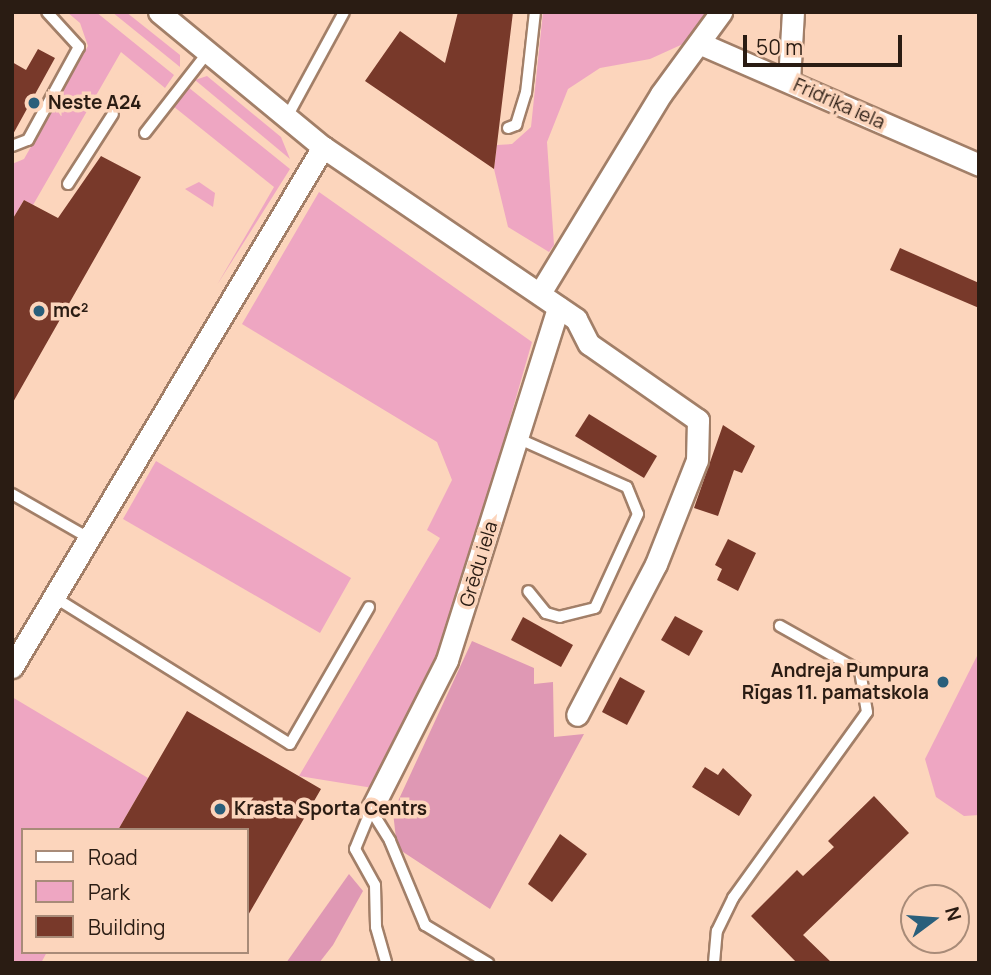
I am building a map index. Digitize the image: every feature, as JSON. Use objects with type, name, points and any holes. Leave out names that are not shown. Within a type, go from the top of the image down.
[{"type":"street","points":[[159,12],[324,147],[576,319],[589,344],[682,407],[701,430],[697,460],[656,564],[577,715]]},
{"type":"street","points":[[540,293],[721,12]]},
{"type":"street","points":[[789,81],[793,12]]},
{"type":"street","name":"Fridriķa iela","points":[[699,43],[979,166]]},
{"type":"street","points":[[12,667],[87,537],[324,147]]},
{"type":"street","name":"Grēdu iela","points":[[370,810],[447,660],[558,307]]},
{"type":"lane","points":[[12,146],[28,140],[79,47],[47,12]]},
{"type":"lane","points":[[287,117],[344,12]]},
{"type":"lane","points":[[508,128],[516,125],[526,93],[535,12]]},
{"type":"lane","points":[[145,133],[208,52]]},
{"type":"lane","points":[[68,184],[113,114]]},
{"type":"lane","points":[[517,438],[626,487],[638,514],[595,608],[560,617],[546,612],[527,591]]},
{"type":"lane","points":[[12,494],[87,537]]},
{"type":"lane","points":[[54,597],[290,744],[369,607]]},
{"type":"lane","points":[[714,963],[717,930],[733,898],[867,712],[860,671],[780,626]]},
{"type":"lane","points":[[370,810],[355,849],[376,885],[376,927],[386,963]]},
{"type":"lane","points":[[370,810],[390,841],[425,925],[488,963]]},
{"type":"green space","points":[[67,12],[96,12],[174,75],[165,88],[121,52],[33,205],[24,200],[12,220],[12,164],[24,159],[88,46],[80,23]]},
{"type":"green space","points":[[112,12],[126,12],[180,55],[180,67]]},
{"type":"green space","points":[[543,12],[708,12],[683,44],[650,59],[600,68],[568,89],[547,142],[554,245],[549,252],[508,227],[494,169],[497,145],[512,144],[531,127]]},
{"type":"green space","points":[[207,76],[281,137],[290,159],[195,80]]},
{"type":"green space","points":[[188,87],[290,169],[217,285],[274,187],[173,106]]},
{"type":"green space","points":[[199,182],[215,193],[213,207],[185,189]]},
{"type":"green space","points":[[319,192],[532,342],[444,648],[373,788],[299,776],[440,538],[427,530],[452,480],[437,442],[242,324]]},
{"type":"green space","points":[[156,461],[351,578],[320,633],[123,519]]},
{"type":"green space","points":[[979,652],[979,815],[964,816],[936,797],[925,759]]},
{"type":"green space","points":[[12,697],[148,778],[119,828],[21,828],[21,954],[46,954],[41,963],[12,963]]},
{"type":"shaded area","points":[[472,641],[534,668],[534,684],[553,682],[554,737],[584,734],[490,909],[397,848],[393,812]]},
{"type":"shaded area","points":[[349,874],[363,891],[333,945],[319,963],[286,963]]},
{"type":"building","points":[[458,12],[513,12],[494,169],[365,81],[400,31],[445,63]]},
{"type":"building","points":[[38,49],[55,58],[12,136],[12,62],[26,70]]},
{"type":"building","name":"mc²","points":[[101,156],[141,177],[12,404],[12,220],[24,200],[58,218]]},
{"type":"building","points":[[900,248],[979,283],[979,308],[890,270]]},
{"type":"building","points":[[589,414],[657,456],[644,478],[575,436]]},
{"type":"building","points":[[723,425],[755,446],[742,473],[734,470],[718,516],[694,508]]},
{"type":"building","points":[[728,539],[756,553],[738,591],[717,580],[722,569],[715,565]]},
{"type":"building","points":[[675,616],[703,631],[689,656],[661,640]]},
{"type":"building","points":[[523,617],[573,645],[561,667],[511,640]]},
{"type":"building","points":[[620,677],[645,691],[627,725],[602,712]]},
{"type":"building","name":"Krasta Sporta Centrs","points":[[187,711],[321,789],[248,915],[248,828],[119,828]]},
{"type":"building","points":[[705,767],[718,775],[723,768],[752,795],[739,816],[692,787]]},
{"type":"building","points":[[874,796],[909,833],[803,935],[832,963],[797,963],[751,916],[797,870],[803,876],[834,847],[828,841]]},
{"type":"building","points":[[560,834],[587,854],[552,902],[528,884]]},
{"type":"place","name":"Neste A24","points":[[34,103]]},
{"type":"place","name":"mc²","points":[[39,311]]},
{"type":"place","name":"Andreja Pumpura Rīgas 11. pamatskola","points":[[943,682]]},
{"type":"place","name":"Krasta Sporta Centrs","points":[[220,809]]}]
